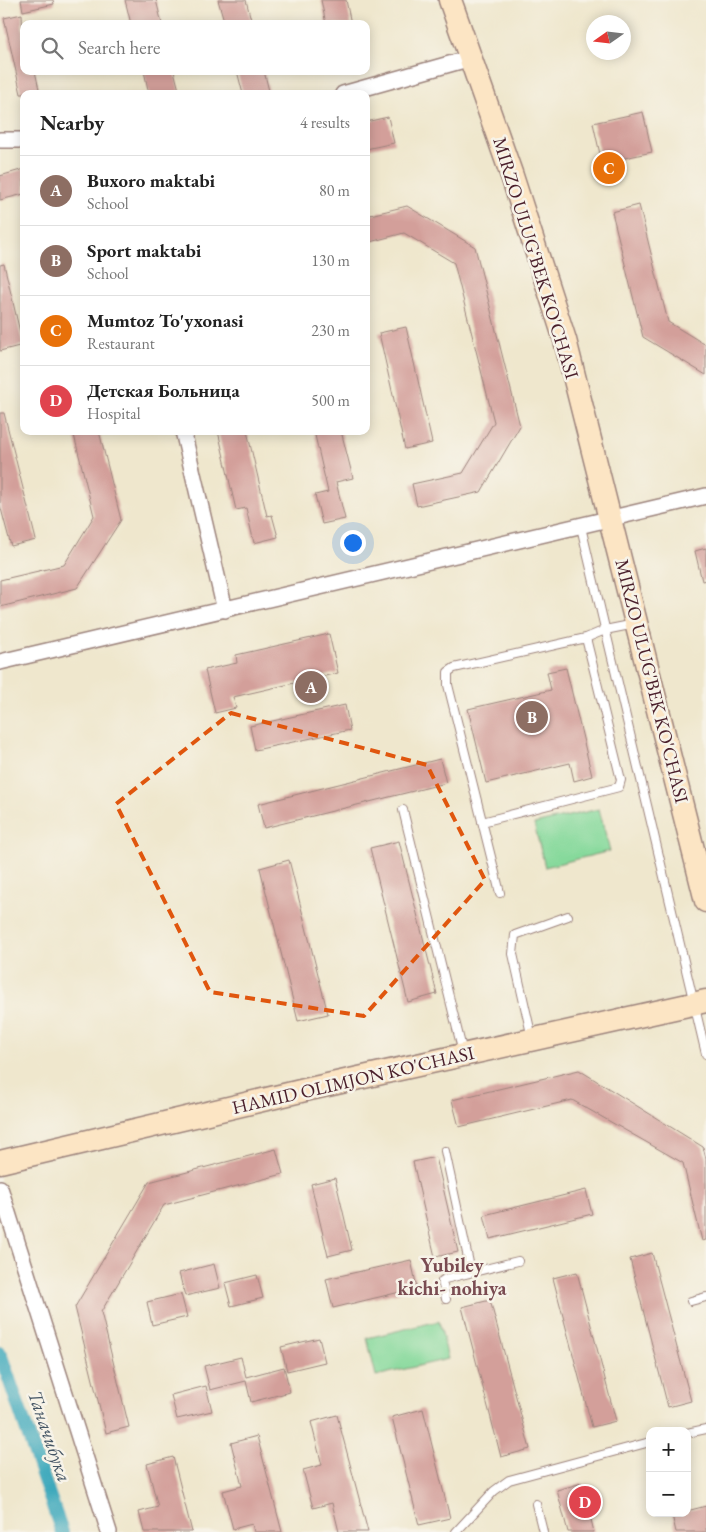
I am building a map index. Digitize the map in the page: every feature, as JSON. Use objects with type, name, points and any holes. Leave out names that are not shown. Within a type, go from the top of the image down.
[{"type":"main road","name":"MIRZO ULUG‘BEK KO'CHASI","points":[[450,0],[565,340],[611,520]]},
{"type":"main road","name":"MIRZO ULUG'BEK KO'CHASI","points":[[611,520],[702,863],[706,901]]},
{"type":"main road","name":"HAMID OLIMJON KO'CHASI","points":[[0,1162],[700,1002]]},
{"type":"street","points":[[357,90],[471,58]]},
{"type":"street","points":[[0,140],[20,140]]},
{"type":"street","points":[[184,435],[225,610]]},
{"type":"street","points":[[0,662],[611,520],[706,496]]},
{"type":"street","points":[[0,1188],[109,1532]]},
{"type":"lane","points":[[581,527],[605,630],[700,1002],[706,1054]]},
{"type":"lane","points":[[500,893],[448,685],[448,672],[454,668],[586,638],[605,630],[637,623]]},
{"type":"lane","points":[[482,822],[619,787],[621,780],[586,638]]},
{"type":"lane","points":[[403,810],[463,1055]]},
{"type":"lane","points":[[532,1040],[513,954],[515,935],[568,916]]},
{"type":"lane","points":[[445,1151],[471,1272]]},
{"type":"lane","points":[[446,1298],[442,1281],[518,1261]]},
{"type":"lane","points":[[691,1301],[706,1297]]},
{"type":"lane","points":[[691,1432],[706,1429]]},
{"type":"lane","points":[[456,1532],[494,1491],[508,1480],[646,1443]]},
{"type":"lane","points":[[536,1504],[543,1532]]},
{"type":"highlighted area","points":[[231,713],[427,765],[485,880],[364,1016],[210,992],[116,804]]},
{"type":"green space","points":[[599,809],[610,851],[545,867],[534,824]]},
{"type":"green space","points":[[439,1321],[448,1359],[376,1376],[367,1338]]},
{"type":"building","points":[[21,0],[53,0],[54,4],[23,11]]},
{"type":"building","points":[[125,0],[156,0],[161,20],[130,20]]},
{"type":"building","points":[[218,0],[246,0],[251,20],[224,20]]},
{"type":"building","points":[[321,0],[346,0],[350,20],[325,20]]},
{"type":"building","points":[[22,14],[22,20],[20,20],[20,75],[36,75],[39,90],[20,90],[4,18]]},
{"type":"building","points":[[145,75],[175,75],[179,90],[148,90]]},
{"type":"building","points":[[238,75],[265,75],[269,90],[242,90]]},
{"type":"building","points":[[643,112],[652,152],[602,163],[593,123]]},
{"type":"building","points":[[388,117],[394,143],[370,148],[370,121]]},
{"type":"building","points":[[20,170],[20,195],[0,200],[0,176]]},
{"type":"building","points":[[639,205],[668,322],[706,345],[706,375],[643,337],[612,212]]},
{"type":"building","points":[[407,206],[475,247],[520,426],[481,492],[417,506],[412,484],[463,473],[494,422],[454,263],[404,233],[370,242],[370,215]]},
{"type":"building","points":[[4,264],[20,332],[20,346],[0,351],[0,265]]},
{"type":"building","points":[[406,327],[432,443],[405,449],[379,333]]},
{"type":"building","points":[[0,413],[4,413],[36,540],[11,546],[0,505]]},
{"type":"building","points":[[74,435],[100,435],[121,520],[77,588],[0,607],[0,580],[64,565],[94,516]]},
{"type":"building","points":[[219,435],[248,435],[267,516],[272,515],[278,537],[254,543],[246,508],[236,510]]},
{"type":"building","points":[[315,435],[342,435],[353,478],[336,482],[345,519],[322,524],[315,495],[328,492]]},
{"type":"building","points":[[706,548],[706,580],[702,581],[695,551]]},
{"type":"building","points":[[329,634],[338,673],[233,697],[236,708],[215,713],[205,670],[237,663],[236,655]]},
{"type":"building","points":[[566,668],[592,776],[574,781],[570,763],[486,783],[468,709],[551,690],[547,672]]},
{"type":"building","points":[[345,705],[350,730],[255,750],[250,726]]},
{"type":"building","points":[[440,759],[446,783],[264,828],[258,804]]},
{"type":"building","points":[[399,841],[437,994],[408,1002],[370,848]]},
{"type":"building","points":[[289,860],[328,1014],[298,1021],[260,868]]},
{"type":"building","points":[[579,1070],[703,1147],[706,1159],[706,1240],[702,1241],[683,1163],[572,1100],[459,1127],[452,1100]]},
{"type":"building","points":[[276,1149],[283,1174],[164,1205],[101,1312],[129,1427],[106,1433],[75,1307],[149,1182]]},
{"type":"building","points":[[436,1157],[458,1252],[435,1257],[413,1162]]},
{"type":"building","points":[[335,1178],[352,1250],[328,1256],[311,1184]]},
{"type":"building","points":[[586,1190],[592,1214],[490,1239],[484,1215]]},
{"type":"building","points":[[652,1253],[691,1401],[668,1407],[630,1259]]},
{"type":"building","points":[[411,1260],[417,1288],[333,1308],[326,1279]]},
{"type":"building","points":[[214,1264],[220,1288],[185,1296],[179,1273]]},
{"type":"building","points":[[577,1272],[616,1421],[592,1427],[553,1278]]},
{"type":"building","points":[[257,1275],[263,1298],[231,1306],[225,1283]]},
{"type":"building","points":[[181,1294],[187,1317],[152,1325],[147,1302]]},
{"type":"building","points":[[490,1300],[530,1449],[501,1457],[462,1307]]},
{"type":"building","points":[[319,1338],[325,1362],[287,1371],[281,1347]]},
{"type":"building","points":[[241,1357],[246,1377],[284,1367],[290,1392],[251,1402],[246,1381],[210,1390],[204,1366]]},
{"type":"building","points":[[206,1386],[212,1411],[177,1419],[171,1395]]},
{"type":"building","points":[[423,1409],[450,1518],[419,1525],[392,1417]]},
{"type":"building","points":[[337,1415],[368,1532],[339,1532],[332,1503],[313,1508],[303,1470],[322,1465],[311,1422]]},
{"type":"building","points":[[257,1436],[282,1532],[254,1532],[252,1524],[233,1529],[223,1491],[242,1486],[231,1443]]},
{"type":"building","points":[[173,1457],[192,1532],[144,1532],[139,1512],[158,1507],[147,1464]]},
{"type":"building","points":[[582,1483],[594,1532],[568,1532],[557,1490]]},
{"type":"building","points":[[706,1506],[706,1532],[676,1532],[672,1517],[691,1517],[691,1510]]},
{"type":"waterway","name":"Таначибука","points":[[0,1353],[62,1532]]},
{"type":"place","name":"Mumtoz To'yxonasi","points":[[609,168]]},
{"type":"place","name":"Buxoro maktabi","points":[[311,687]]},
{"type":"place","name":"Sport maktabi","points":[[532,717]]},
{"type":"place","name":"Детская Больница","points":[[585,1502]]},
{"type":"district","name":"Yubiley kichi- nohiya","points":[[452,1276]]}]
